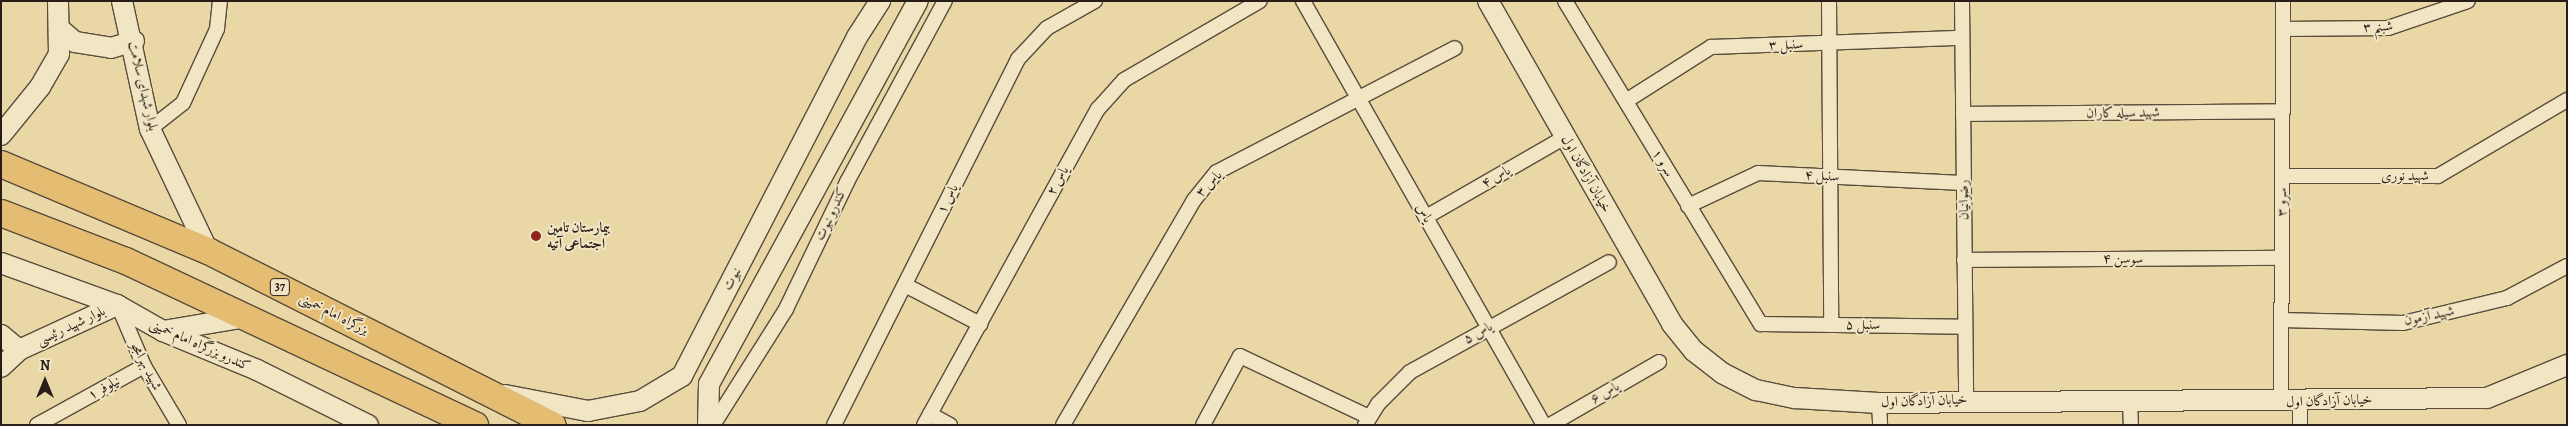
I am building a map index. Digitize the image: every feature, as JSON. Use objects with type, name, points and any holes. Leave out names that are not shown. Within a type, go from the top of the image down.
[{"type":"highway","name":"بزرگراه امام خمینی","points":[[1,164],[208,251],[553,425]]},
{"type":"highway","points":[[1,213],[126,261],[474,425]]},
{"type":"street","points":[[1,135],[40,87],[59,54],[61,30],[58,1]]},
{"type":"street","name":"بلوار شهدای سلامت","points":[[122,1],[134,41],[150,130],[208,251]]},
{"type":"street","points":[[150,130],[183,103],[217,29],[220,1]]},
{"type":"street","name":"نبوت","points":[[486,391],[588,411],[640,401],[682,376],[857,37],[880,1]]},
{"type":"street","points":[[708,425],[710,384],[918,1]]},
{"type":"street","name":"کندرو نبوت","points":[[713,425],[786,309],[847,182],[945,1]]},
{"type":"street","name":"یاس ۱","points":[[834,425],[1018,59],[1047,28],[1095,1]]},
{"type":"street","name":"یاس ۲","points":[[927,419],[1098,109],[1124,80],[1260,1]]},
{"type":"street","name":"یاس","points":[[1303,1],[1544,425]]},
{"type":"street","name":"خیابان آزادگان اول","points":[[1488,1],[1672,324],[1694,351],[1722,373],[1756,390],[1795,398],[1880,403],[1966,399],[2290,402],[2487,398],[2567,365]]},
{"type":"street","name":"سرو ۱","points":[[1565,1],[1761,324]]},
{"type":"street","points":[[1829,1],[1831,43],[1831,325]]},
{"type":"street","name":"رضوانیان","points":[[1962,1],[1966,399]]},
{"type":"street","name":"سرو ۳","points":[[2283,1],[2281,320],[2290,402],[2300,425]]},
{"type":"street","name":"شبنم ۳","points":[[2283,29],[2388,28],[2468,1]]},
{"type":"street","points":[[61,30],[75,42],[111,48],[134,41]]},
{"type":"street","name":"سنبل ۳","points":[[1626,101],[1711,47],[1962,38]]},
{"type":"street","name":"یاس ۳","points":[[1063,425],[1194,200],[1217,172],[1360,101],[1455,48]]},
{"type":"street","name":"شهید نوری","points":[[2282,176],[2438,176],[2567,100]]},
{"type":"street","name":"شهید سیله کاران","points":[[1963,114],[2283,111]]},
{"type":"street","name":"یاس ۴","points":[[1426,217],[1565,137]]},
{"type":"street","name":"سنبل ۴","points":[[1688,206],[1758,173],[1963,183]]},
{"type":"street","name":"سوسن ۴","points":[[1964,260],[2281,258]]},
{"type":"street","name":"یاس ۵","points":[[1367,421],[1410,372],[1608,262]]},
{"type":"street","name":"کندرو بزرگراه امام خمینی","points":[[1,263],[118,305],[163,331],[257,370],[368,425]]},
{"type":"street","name":"شهید آزمون","points":[[2281,320],[2403,323],[2507,298],[2567,266]]},
{"type":"street","points":[[906,285],[980,324]]},
{"type":"street","name":"بلوار شهید رئیسی","points":[[1,367],[19,350],[118,305]]},
{"type":"street","name":"شهید بهرامجو","points":[[118,305],[144,366],[179,425]]},
{"type":"street","points":[[163,331],[246,317]]},
{"type":"street","name":"سنبل ۵","points":[[1761,324],[1965,327]]},
{"type":"street","points":[[1,335],[19,350]]},
{"type":"street","points":[[1203,425],[1240,356],[1367,421]]},
{"type":"street","name":"یاس ۶","points":[[1550,425],[1659,362]]},
{"type":"street","name":"نیلوفر ۱","points":[[37,425],[144,366]]},
{"type":"street","points":[[2130,400],[2131,425]]},
{"type":"street","points":[[1880,403],[1880,425]]},
{"type":"street","points":[[927,419],[950,425]]},
{"type":"place","name":"بیمارستان تامین اجتماعی آتیه","points":[[536,236]]}]
